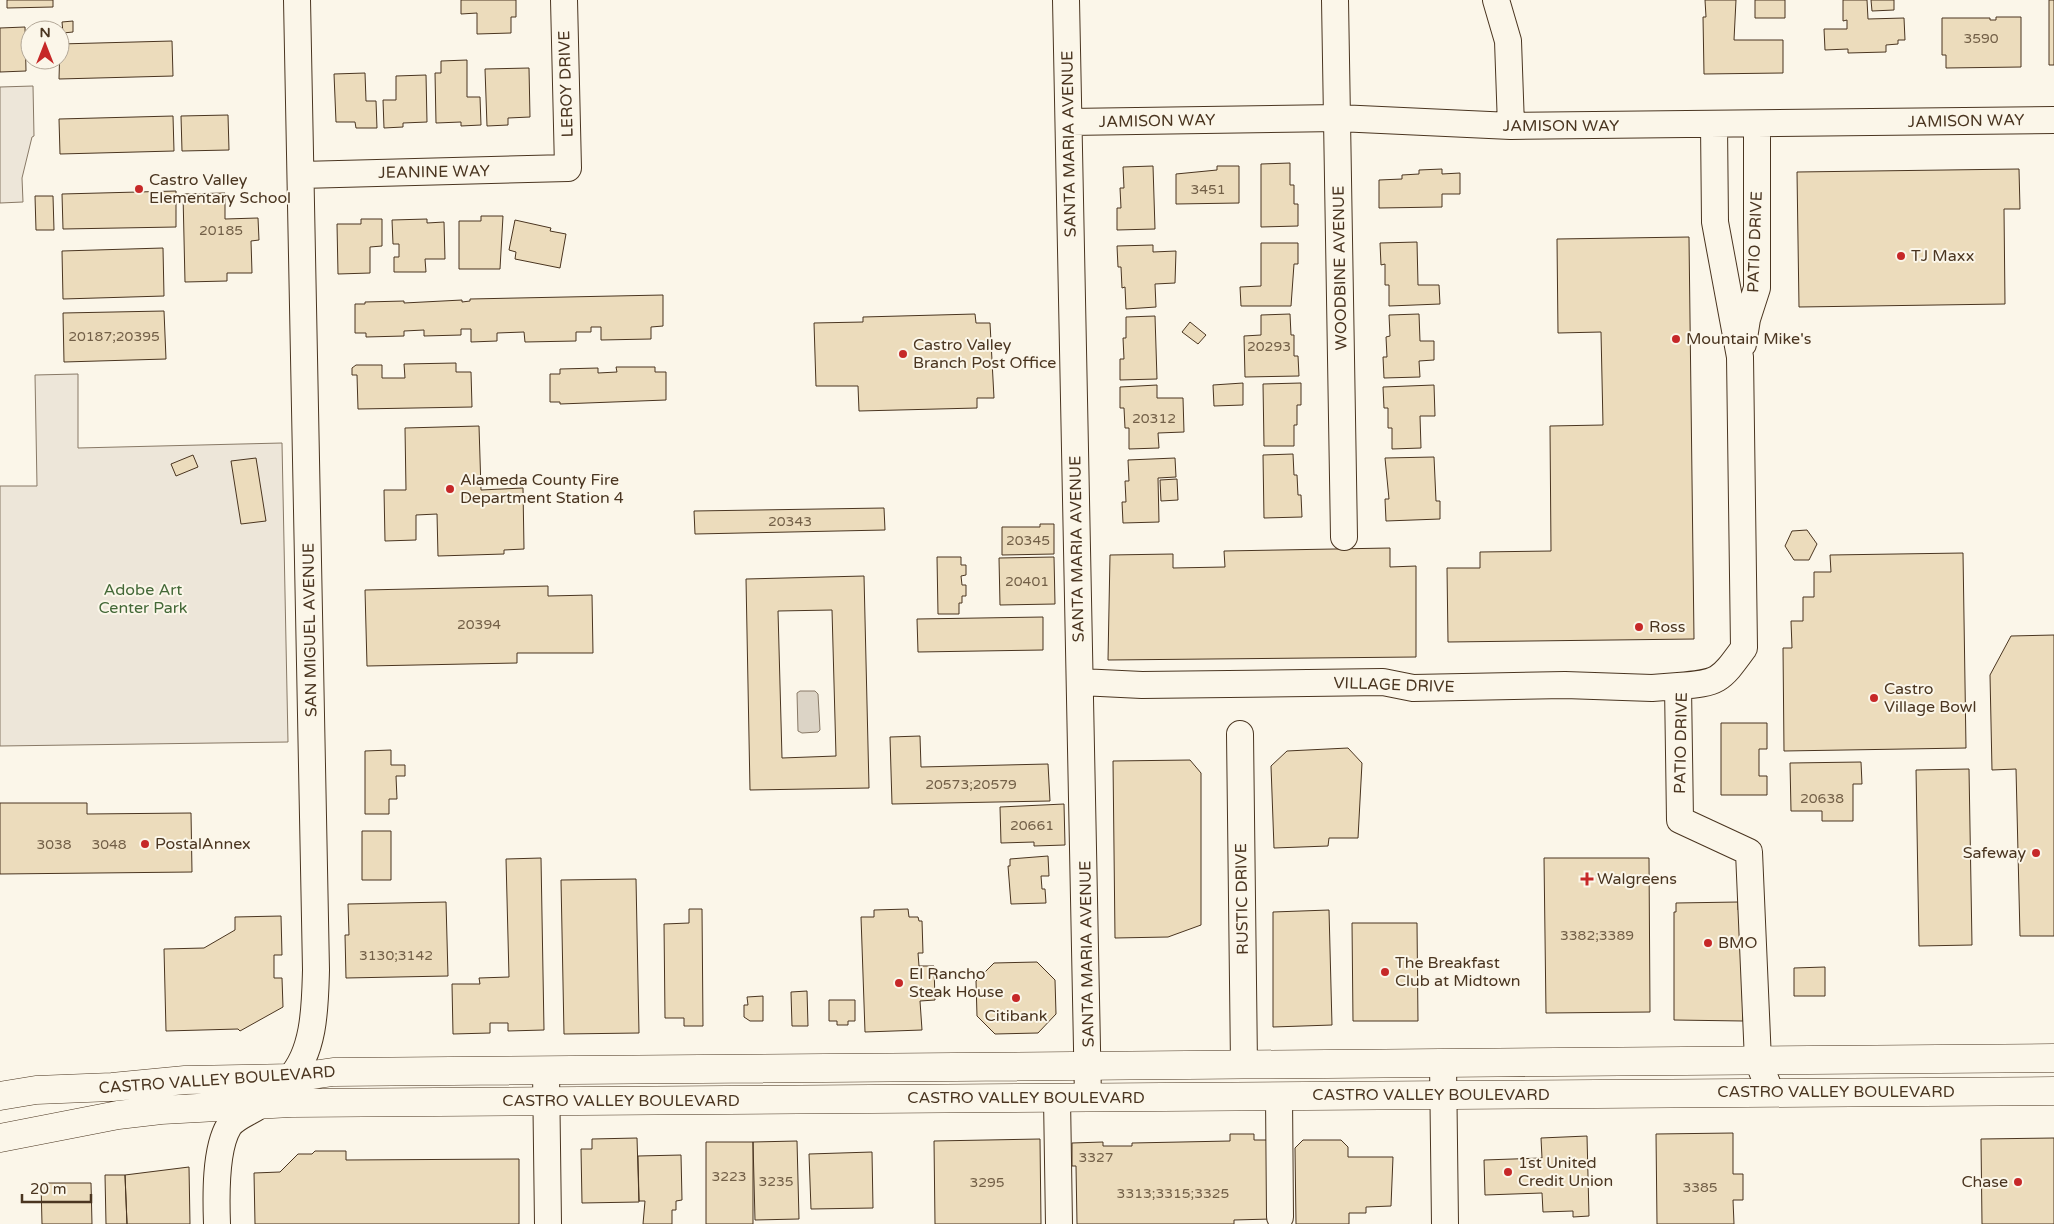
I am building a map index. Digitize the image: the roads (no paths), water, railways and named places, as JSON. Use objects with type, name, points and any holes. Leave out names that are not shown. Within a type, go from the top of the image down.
[{"type":"main road","name":"CASTRO VALLEY BOULEVARD","points":[[0,1096],[36,1090],[112,1087],[185,1080],[291,1078],[333,1072],[2054,1058]]},
{"type":"main road","name":"CASTRO VALLEY BOULEVARD","points":[[0,1138],[118,1115],[161,1110],[291,1103],[2054,1091]]},
{"type":"street","name":"SAN MIGUEL AVENUE","points":[[217,1224],[217,1174],[225,1135],[230,1124],[259,1106],[291,1078],[309,1044],[316,970],[297,0]]},
{"type":"street","name":"LEROY DRIVE","points":[[564,0],[568,168]]},
{"type":"street","name":"SANTA MARIA AVENUE","points":[[1066,0],[1089,1065],[1088,1098]]},
{"type":"street","name":"WOODBINE AVENUE","points":[[1335,0],[1344,536]]},
{"type":"street","points":[[1496,0],[1508,41],[1510,126]]},
{"type":"street","name":"JAMISON WAY","points":[[1069,122],[1338,118],[1510,126],[2054,120]]},
{"type":"street","name":"PATIO DRIVE","points":[[1740,358],[1747,319],[1757,288],[1757,124]]},
{"type":"street","name":"PATIO DRIVE","points":[[1714,125],[1715,222],[1740,358],[1744,648],[1723,677],[1701,684],[1678,686],[1680,820],[1749,852],[1758,1061],[1771,1093]]},
{"type":"street","name":"JEANINE WAY","points":[[300,175],[568,168]]},
{"type":"street","name":"VILLAGE DRIVE","points":[[1080,682],[1142,685],[1383,682],[1413,688],[1565,685],[1652,688],[1678,686]]},
{"type":"street","name":"RUSTIC DRIVE","points":[[1240,734],[1244,1065]]},
{"type":"street","points":[[1444,1063],[1445,1224]]},
{"type":"street","points":[[546,1071],[548,1224]]},
{"type":"street","points":[[1279,1096],[1280,1217]]},
{"type":"street","points":[[1057,1098],[1059,1224]]},
{"type":"place","name":"Castro Valley Elementary School","points":[[139,189]]},
{"type":"place","name":"TJ Maxx","points":[[1901,256]]},
{"type":"place","name":"Mountain Mike's","points":[[1676,339]]},
{"type":"place","name":"Castro Valley Branch Post Office","points":[[903,354]]},
{"type":"place","name":"Alameda County Fire Department Station 4","points":[[450,489]]},
{"type":"place","name":"Ross","points":[[1639,627]]},
{"type":"place","name":"Castro Village Bowl","points":[[1874,698]]},
{"type":"place","name":"PostalAnnex","points":[[145,844]]},
{"type":"place","name":"Safeway","points":[[2036,853]]},
{"type":"place","name":"Walgreens","points":[[1587,879]]},
{"type":"place","name":"BMO","points":[[1708,943]]},
{"type":"place","name":"The Breakfast Club at Midtown","points":[[1385,972]]},
{"type":"place","name":"El Rancho Steak House","points":[[899,983]]},
{"type":"place","name":"Citibank","points":[[1016,998]]},
{"type":"place","name":"1st United Credit Union","points":[[1508,1172]]},
{"type":"place","name":"Chase","points":[[2018,1182]]},
{"type":"park label","name":"Adobe Art Center Park","points":[[143,599]]}]
